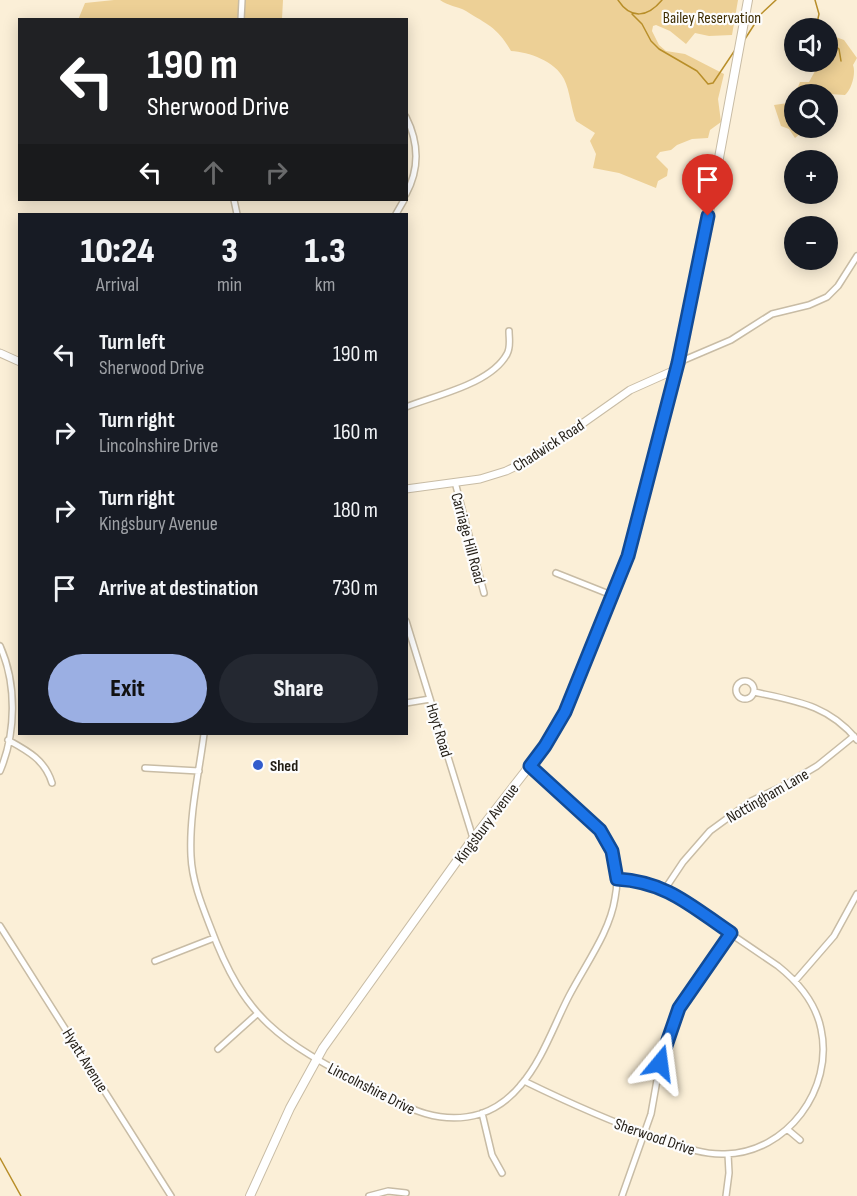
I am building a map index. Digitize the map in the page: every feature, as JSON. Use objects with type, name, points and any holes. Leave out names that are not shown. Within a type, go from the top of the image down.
[{"type":"main road","name":"Kingsbury Avenue","points":[[250,1196],[272,1144],[317,1059],[350,1009],[473,838],[530,766],[562,718],[614,596],[639,521],[677,369],[703,245],[748,0]]},
{"type":"street","points":[[241,18],[242,0]]},
{"type":"street","points":[[408,122],[416,141],[417,157],[416,171],[408,189]]},
{"type":"street","points":[[677,369],[684,360],[731,340],[772,314],[809,305],[827,297],[838,286],[857,256]]},
{"type":"street","points":[[408,406],[486,375],[506,355],[510,345],[509,331]]},
{"type":"street","points":[[0,353],[18,361]]},
{"type":"street","name":"Chadwick Road","points":[[408,489],[492,476],[522,464],[630,390],[677,369]]},
{"type":"street","name":"Carriage Hill Road","points":[[454,482],[484,593]]},
{"type":"street","points":[[556,573],[614,596]]},
{"type":"street","name":"Hoyt Road","points":[[408,628],[473,838]]},
{"type":"street","points":[[0,646],[7,666],[13,707],[0,771]]},
{"type":"street","points":[[754,692],[825,711],[856,738]]},
{"type":"street","points":[[408,703],[430,699]]},
{"type":"street","name":"Lincolnshire Drive","points":[[204,735],[191,854],[196,889],[214,938],[236,986],[257,1014],[290,1044],[419,1113],[451,1118],[482,1113],[502,1102],[524,1081],[606,926],[615,900],[617,879],[612,851],[600,830],[530,766]]},
{"type":"street","name":"Nottingham Lane","points":[[665,889],[682,862],[710,831],[751,801],[818,766],[856,738]]},
{"type":"street","points":[[8,740],[35,756],[44,765],[52,783]]},
{"type":"street","points":[[145,768],[199,771]]},
{"type":"street","name":"Sherwood Drive","points":[[524,1081],[588,1112],[645,1134],[693,1151],[728,1154],[765,1144],[788,1129],[814,1094],[823,1055],[822,1037],[812,1004],[795,981],[778,966],[665,889],[642,881],[617,879]]},
{"type":"street","points":[[795,981],[834,936],[857,894]]},
{"type":"street","name":"Hyatt Avenue","points":[[0,926],[171,1196]]},
{"type":"street","points":[[622,1196],[645,1134],[654,1102],[660,1063],[674,1018],[731,933]]},
{"type":"street","points":[[155,961],[214,938]]},
{"type":"street","points":[[218,1049],[257,1014]]},
{"type":"street","points":[[482,1113],[492,1155],[502,1173]]},
{"type":"street","points":[[788,1129],[800,1140]]},
{"type":"street","points":[[726,1196],[729,1173],[728,1154]]},
{"type":"street","points":[[369,1196],[388,1191],[406,1193]]},
{"type":"green space","points":[[114,0],[283,0],[282,18],[79,18],[85,3]]},
{"type":"green space","name":"Bailey Reservation","points":[[440,0],[738,0],[732,35],[709,36],[695,33],[686,44],[670,31],[656,25],[653,26],[652,31],[659,45],[666,51],[685,54],[724,74],[718,99],[721,122],[710,130],[708,138],[692,139],[671,150],[660,152],[656,157],[668,169],[667,176],[658,181],[656,188],[619,173],[593,168],[596,154],[590,141],[595,133],[576,121],[566,84],[560,73],[548,62],[526,53],[511,51],[492,27],[466,11]]},
{"type":"green space","points":[[838,38],[844,40],[857,58],[853,65],[854,76],[850,89],[845,95],[838,95],[838,84],[799,84],[809,82],[814,72],[838,72]]},
{"type":"green space","points":[[784,104],[784,127],[781,126],[774,105]]},
{"type":"waterway","points":[[618,0],[628,11],[640,14],[651,10],[662,0]]},
{"type":"waterway","points":[[745,39],[761,14],[776,0]]},
{"type":"waterway","points":[[815,0],[818,18]]},
{"type":"waterway","points":[[632,14],[642,24],[651,41],[659,49],[697,71],[708,84],[713,83],[735,50]]},
{"type":"waterway","points":[[838,48],[841,61]]},
{"type":"waterway","points":[[0,1158],[21,1196]]},
{"type":"place","name":"Shed","points":[[258,765]]},
{"type":"route","points":[[660,1063],[669,1031],[679,1008],[731,933],[658,886],[642,881],[617,879],[612,851],[600,830],[530,766],[565,712],[628,556],[658,448],[708,216]]}]
